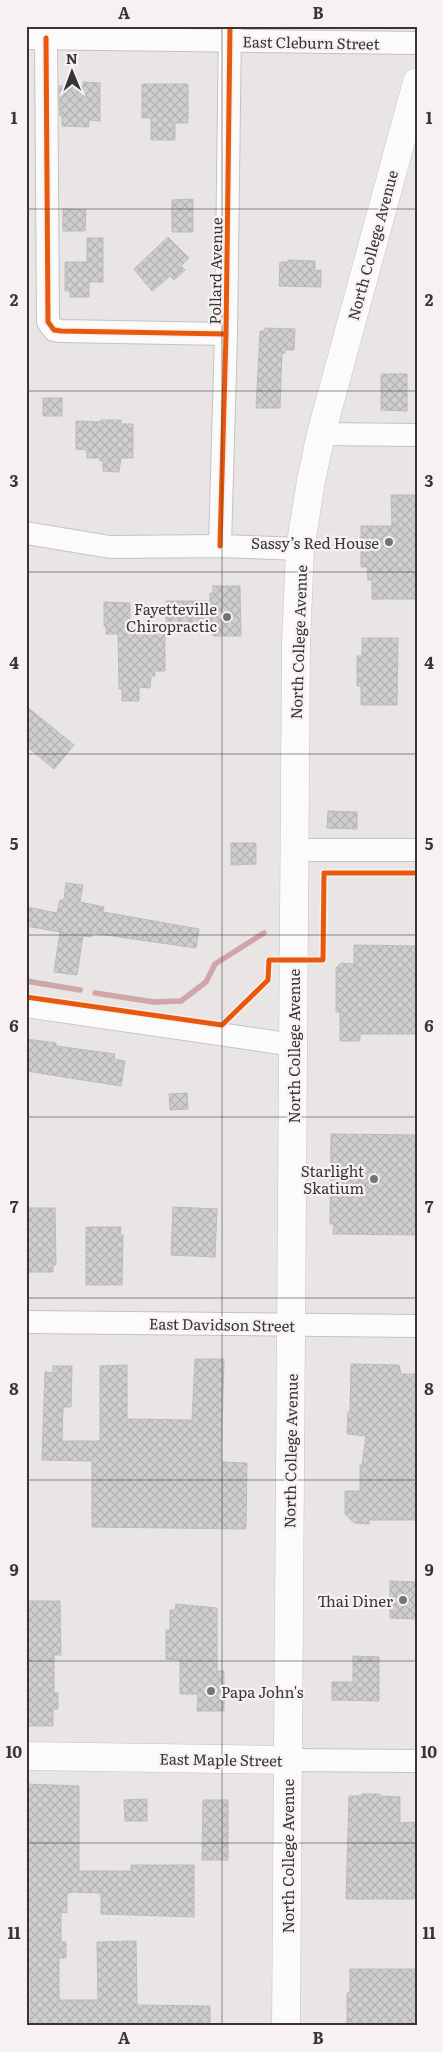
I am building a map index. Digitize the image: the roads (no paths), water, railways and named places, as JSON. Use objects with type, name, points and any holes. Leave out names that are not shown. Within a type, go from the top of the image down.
[{"type":"main road","name":"North College Avenue","points":[[286,2026],[296,652],[300,549],[321,434],[417,82]]},
{"type":"main road","name":"East Maple Street","points":[[26,1756],[287,1760]]},
{"type":"street","name":"East Cleburn Street","points":[[36,38],[230,34],[417,43]]},
{"type":"street","name":"Pollard Avenue","points":[[220,546],[226,334],[230,34]]},
{"type":"street","points":[[36,38],[48,322],[54,330],[60,331],[226,334]]},
{"type":"street","points":[[321,434],[417,435]]},
{"type":"street","points":[[26,533],[110,548],[220,546],[300,549]]},
{"type":"street","points":[[295,850],[417,850]]},
{"type":"street","points":[[26,1006],[294,1045]]},
{"type":"street","name":"East Davidson Street","points":[[26,1322],[417,1326]]},
{"type":"street","name":"East Maple Street","points":[[287,1760],[417,1761]]},
{"type":"waterway","points":[[95,993],[154,1002],[181,1001],[206,982],[215,964],[264,933]]},
{"type":"waterway","points":[[26,981],[80,990]]},
{"type":"place","name":"Sassy’s Red House","points":[[389,542]]},
{"type":"place","name":"Fayetteville Chiropractic","points":[[227,617]]},
{"type":"place","name":"Starlight Skatium","points":[[374,1179]]},
{"type":"place","name":"Thai Diner","points":[[403,1600]]},
{"type":"place","name":"Papa John's","points":[[211,1691]]}]
